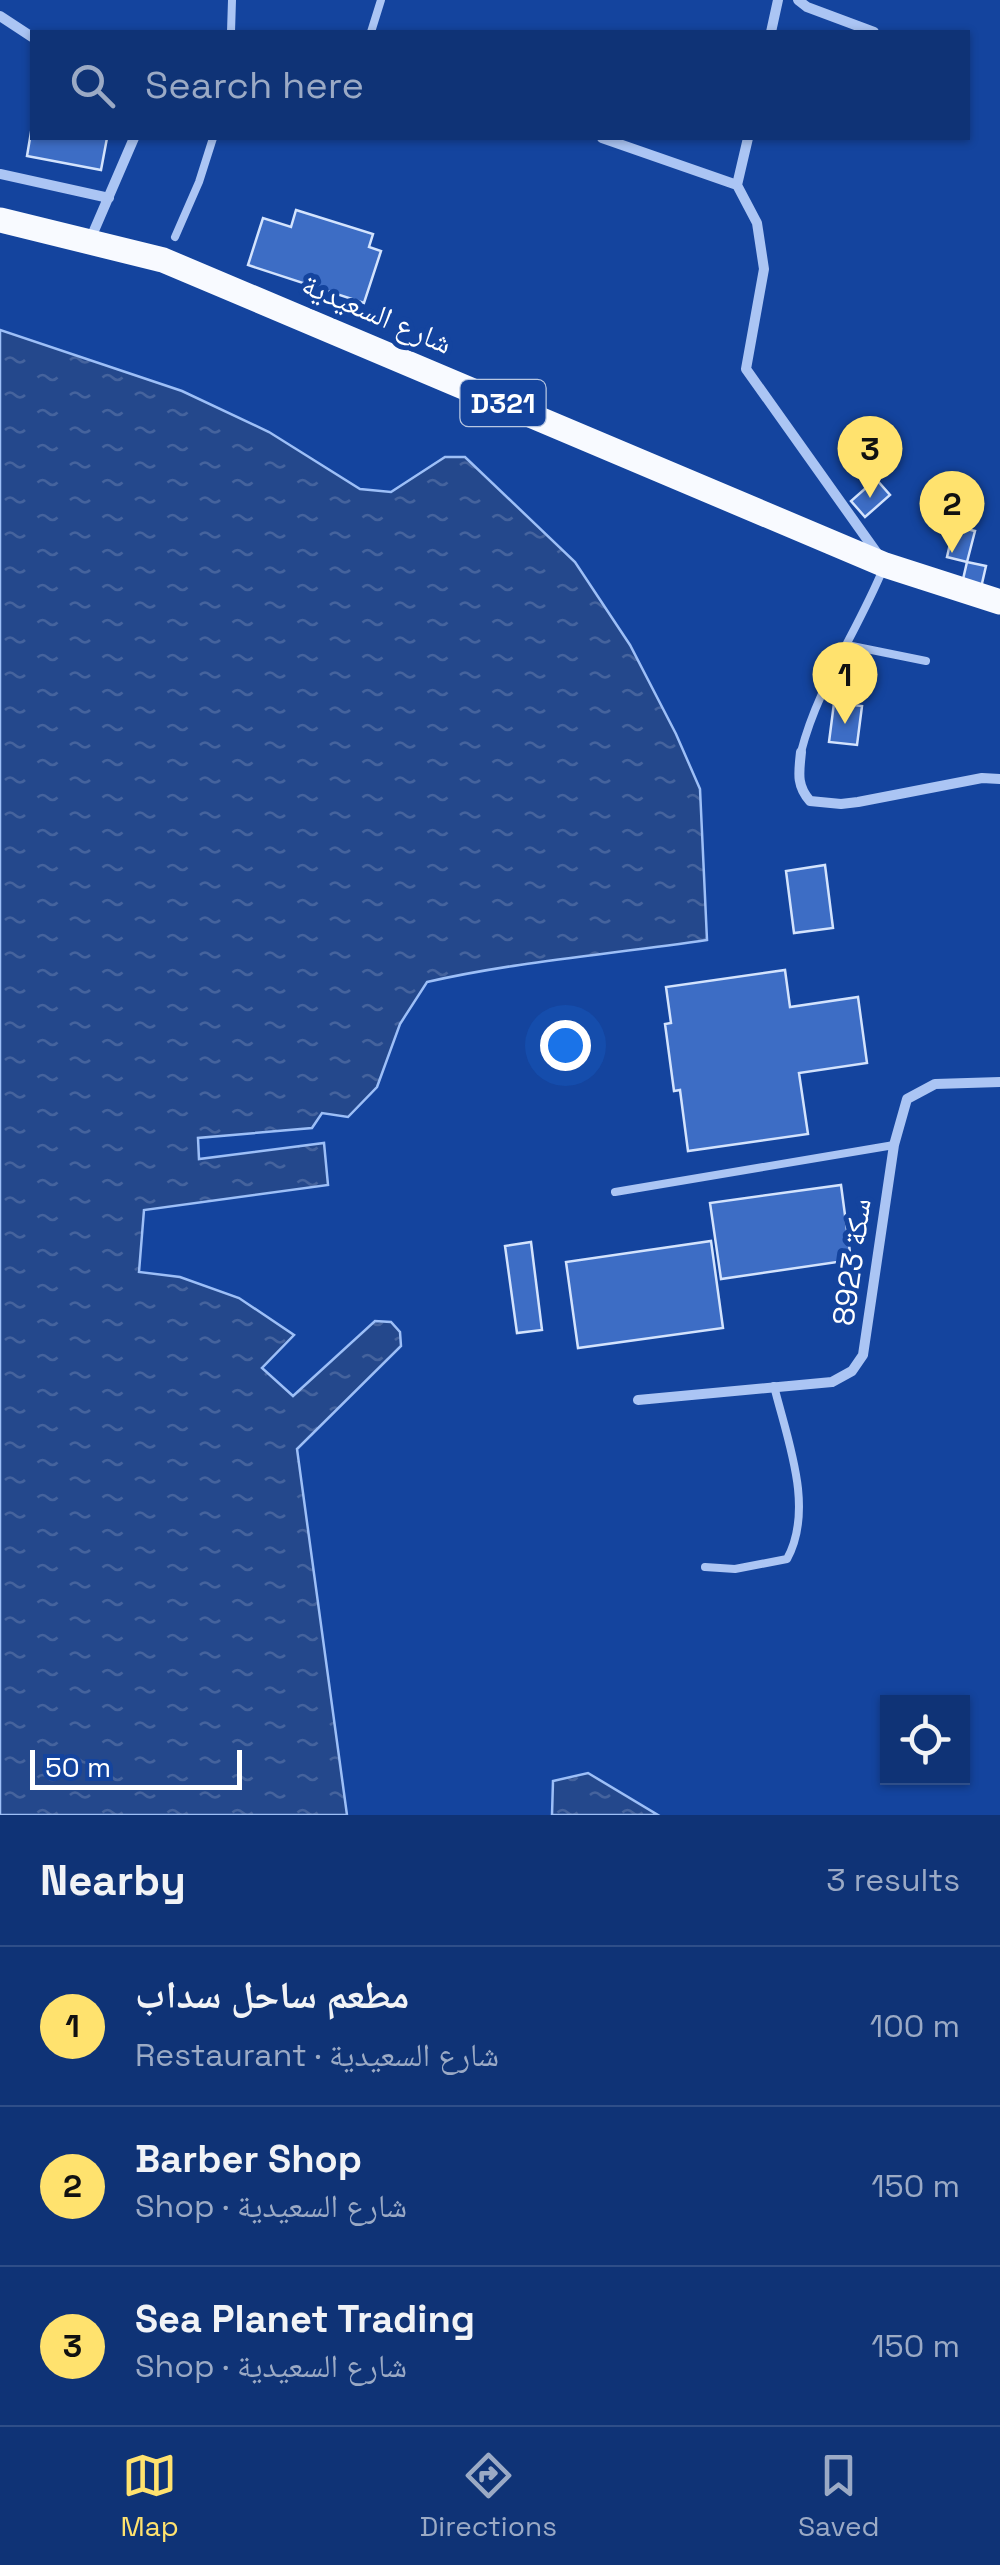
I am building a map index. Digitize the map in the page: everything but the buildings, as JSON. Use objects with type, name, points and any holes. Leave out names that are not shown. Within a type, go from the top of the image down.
[{"type":"main road","name":"شارع السعيدية","points":[[0,220],[180,267],[885,565],[1000,602]]},
{"type":"street","points":[[771,30],[778,0]]},
{"type":"street","points":[[798,0],[869,30]]},
{"type":"street","points":[[0,16],[30,35]]},
{"type":"street","points":[[90,241],[133,140]]},
{"type":"street","points":[[608,140],[738,185]]},
{"type":"street","points":[[748,140],[738,185],[757,223],[764,269],[746,369],[885,565]]},
{"type":"street","points":[[0,174],[108,198]]},
{"type":"street","points":[[801,752],[798,778],[801,791],[810,801],[841,804],[982,778],[1000,779]]},
{"type":"street","name":"سكة 8923","points":[[638,1400],[832,1382],[852,1371],[863,1356],[894,1145],[907,1099],[935,1084],[1000,1082]]},
{"type":"lane","points":[[231,30],[232,0]]},
{"type":"lane","points":[[372,30],[380,0]]},
{"type":"lane","points":[[175,237],[212,140]]},
{"type":"lane","points":[[801,752],[814,707],[885,565]]},
{"type":"lane","points":[[847,646],[926,660]]},
{"type":"lane","points":[[615,1192],[894,1145]]},
{"type":"lane","points":[[705,1567],[735,1570],[786,1559],[796,1542],[796,1476],[774,1386]]},
{"type":"water","points":[[0,330],[182,391],[269,432],[360,489],[391,492],[445,457],[465,457],[575,562],[630,645],[700,789],[707,940],[532,963],[427,982],[400,1024],[377,1087],[348,1117],[322,1113],[312,1128],[198,1138],[199,1159],[324,1143],[328,1185],[144,1210],[139,1272],[180,1277],[239,1298],[294,1335],[262,1368],[293,1396],[375,1321],[391,1322],[400,1332],[401,1346],[297,1449],[347,1815],[0,1815]]},
{"type":"water","points":[[588,1773],[658,1815],[552,1815],[553,1781]]},
{"type":"place","name":"Sea Planet Trading","points":[[870,498]]},
{"type":"place","name":"Barber Shop","points":[[952,553]]},
{"type":"place","name":"مطعم ساحل سداب","points":[[845,724]]}]
